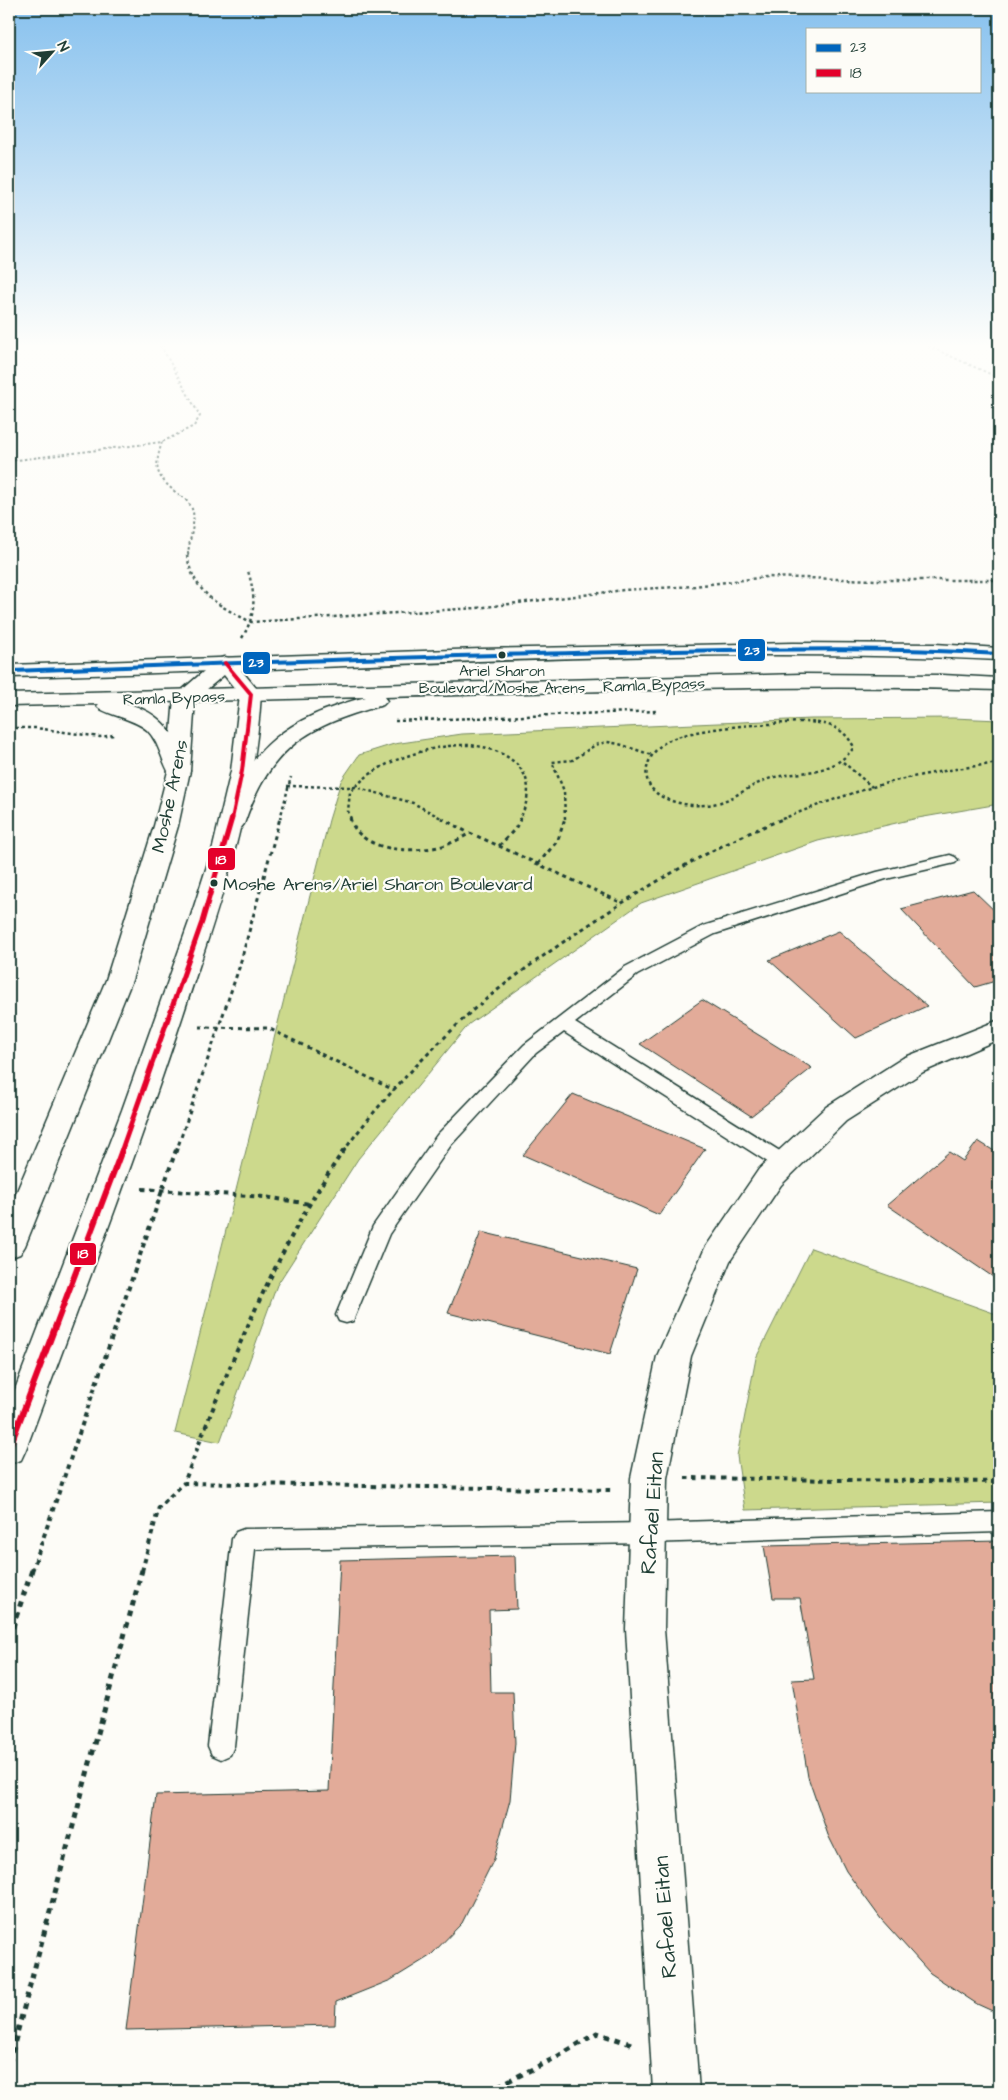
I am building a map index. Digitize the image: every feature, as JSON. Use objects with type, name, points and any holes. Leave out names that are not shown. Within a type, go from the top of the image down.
[{"type":"main road","name":"Ramla Bypass","points":[[9,671],[225,663],[793,649],[935,650],[999,654]]},
{"type":"main road","points":[[185,697],[225,663],[251,694],[250,724],[232,824]]},
{"type":"main road","name":"Ramla Bypass","points":[[9,700],[74,700],[802,680],[943,681],[999,684]]},
{"type":"main road","points":[[9,1449],[108,1188],[166,1026],[232,824],[247,787],[255,773],[274,751],[294,734],[319,718],[356,706],[429,690]]},
{"type":"main road","name":"Moshe Arens","points":[[9,1246],[119,980],[166,826],[178,771],[185,697]]},
{"type":"main road","points":[[74,700],[113,706],[138,714],[146,719],[157,727],[168,742],[178,771]]},
{"type":"main road","name":"Rafael Eitan","points":[[675,2074],[645,1629],[649,1484],[674,1356],[716,1257],[770,1177],[836,1114],[913,1064],[999,1029]]},
{"type":"lane","points":[[346,1315],[380,1231],[444,1140],[530,1049],[632,971],[709,930],[882,875],[950,860]]},
{"type":"lane","points":[[564,1023],[784,1164]]},
{"type":"lane","points":[[222,1746],[244,1539],[647,1533],[999,1522]]},
{"type":"path","points":[[9,460],[145,444]]},
{"type":"path","points":[[161,444],[156,464],[158,474],[164,483],[178,492],[186,501],[192,508],[194,516],[186,555],[190,573],[205,593],[224,610],[251,622],[477,608],[624,590],[655,590],[695,586],[757,577],[999,580]]},
{"type":"path","points":[[225,663],[255,615],[256,597],[248,571]]},
{"type":"path","points":[[799,722],[818,722],[837,726],[849,736],[854,747],[843,762],[824,769],[772,778],[728,800],[696,805],[673,802],[660,796],[647,781],[646,770],[652,755],[663,744],[692,732],[799,722]]},
{"type":"path","points":[[9,728],[34,728],[97,736]]},
{"type":"path","points":[[538,864],[558,840],[566,818],[562,780],[552,762],[579,758],[594,745],[605,742],[618,743],[632,748],[638,753],[652,755]]},
{"type":"path","points":[[470,833],[453,842],[421,850],[404,851],[373,843],[361,837],[352,828],[347,815],[350,792],[369,774],[428,750],[466,745],[500,752],[514,760],[522,768],[530,787],[527,804],[516,828],[498,846]]},
{"type":"path","points":[[843,762],[872,786]]},
{"type":"path","points":[[9,2063],[159,1507],[184,1483],[205,1426],[293,1230],[343,1151],[406,1075],[471,1012],[540,959],[622,903],[702,856],[759,828],[815,804],[872,786],[958,768],[999,763]]},
{"type":"path","points":[[9,1638],[239,968],[291,776]]},
{"type":"path","points":[[247,787],[355,787],[413,804],[470,833],[622,903]]},
{"type":"path","points":[[166,1026],[268,1028],[394,1090]]},
{"type":"path","points":[[108,1188],[163,1189],[265,1197],[310,1204]]},
{"type":"path","points":[[184,1483],[649,1484],[999,1482]]},
{"type":"path","points":[[488,2091],[555,2058],[597,2033],[675,2074]]},
{"type":"green space","points":[[953,718],[999,720],[999,804],[918,818],[818,841],[641,903],[469,1024],[358,1159],[277,1285],[220,1442],[175,1433],[329,820],[341,781],[359,755],[394,744],[462,734],[811,719]]},
{"type":"green space","points":[[811,1248],[999,1315],[999,1503],[745,1510],[737,1456],[756,1358]]},
{"type":"building","points":[[973,890],[999,915],[999,980],[975,987],[901,909]]},
{"type":"building","points":[[839,931],[927,1006],[856,1038],[769,960]]},
{"type":"building","points":[[702,1000],[812,1068],[751,1116],[640,1044]]},
{"type":"building","points":[[573,1094],[705,1149],[659,1215],[523,1155]]},
{"type":"building","points":[[978,1141],[999,1154],[999,1281],[887,1205],[949,1152],[963,1161]]},
{"type":"building","points":[[481,1232],[637,1269],[610,1354],[448,1313]]},
{"type":"building","points":[[999,1541],[999,2014],[977,2004],[930,1973],[881,1919],[846,1871],[828,1835],[808,1777],[792,1680],[814,1679],[800,1598],[773,1598],[764,1546]]},
{"type":"building","points":[[515,1556],[517,1609],[489,1610],[491,1692],[513,1692],[515,1743],[510,1800],[494,1859],[462,1923],[430,1956],[391,1980],[336,2002],[335,2025],[126,2030],[156,1795],[329,1791],[340,1560]]},
{"type":"transit line","name":"23","points":[[9,671],[481,655],[793,649],[935,650],[999,654]]},
{"type":"transit line","name":"18","points":[[9,1449],[157,1053],[202,922],[225,847],[242,771],[248,733],[251,694],[225,663]]},
{"type":"place","name":"Ariel Sharon Boulevard/Moshe Arens","points":[[502,655]]},
{"type":"place","name":"Moshe Arens/Ariel Sharon Boulevard","points":[[214,883]]}]
